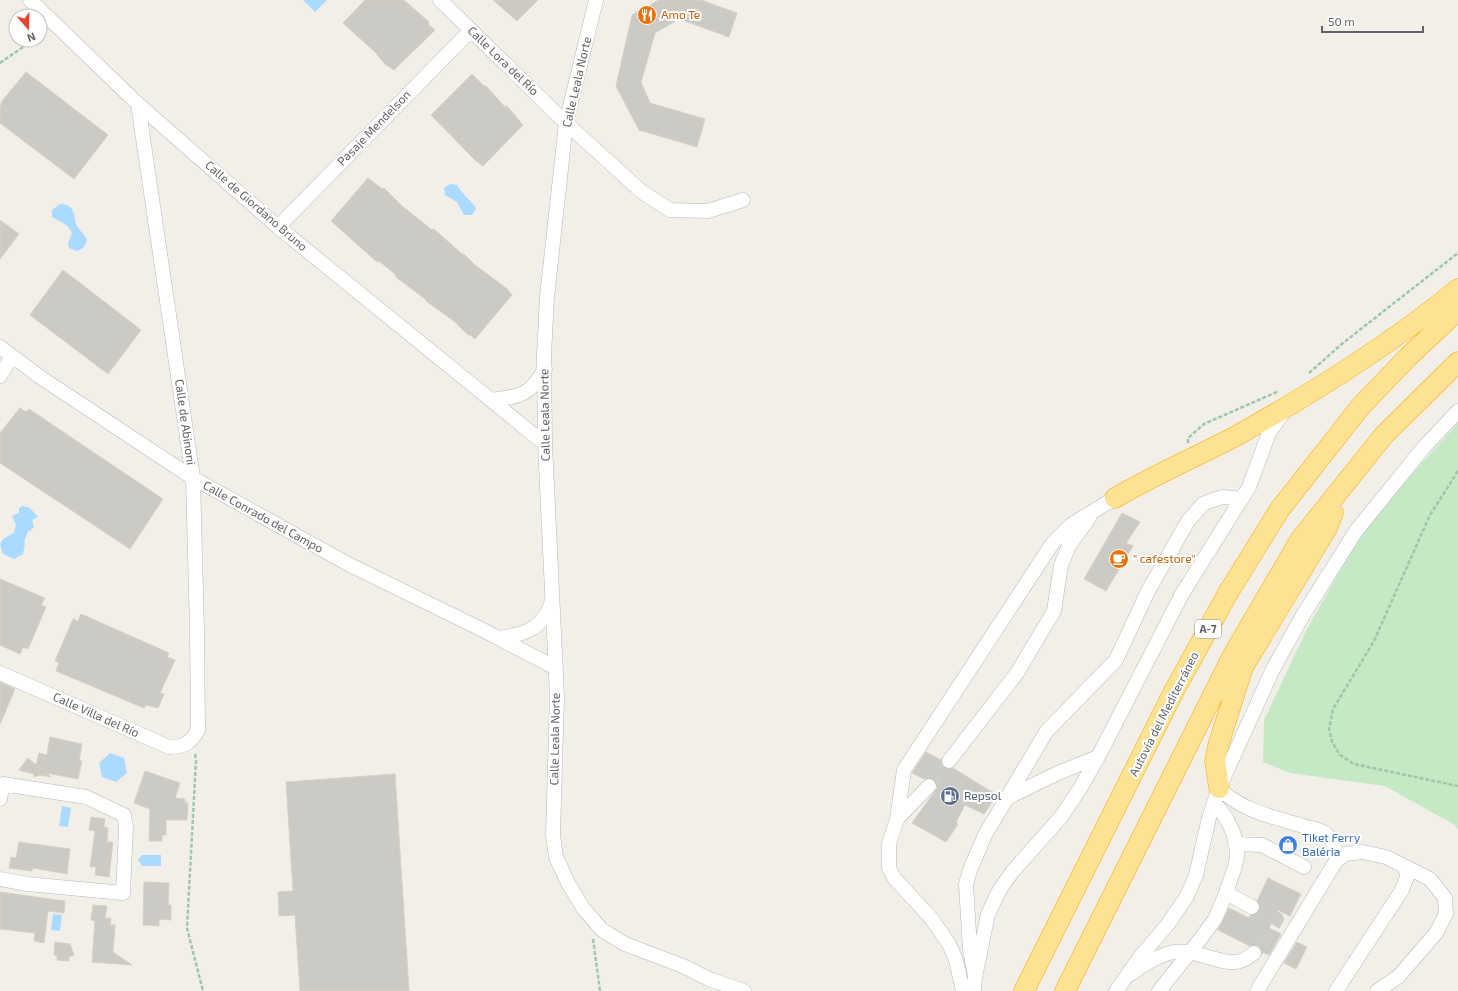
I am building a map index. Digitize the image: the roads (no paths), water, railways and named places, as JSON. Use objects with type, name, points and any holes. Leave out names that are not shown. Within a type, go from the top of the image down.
[{"type":"highway","points":[[1115,498],[1188,461],[1299,398],[1388,341],[1458,289]]},
{"type":"highway","name":"Autovía del Mediterráneo","points":[[1024,991],[1174,691],[1228,593],[1280,509],[1361,406],[1408,357],[1458,310]]},
{"type":"highway","points":[[1066,991],[1233,655],[1300,540],[1384,435],[1458,362]]},
{"type":"highway","points":[[1217,795],[1215,762],[1218,746],[1243,667],[1327,528],[1348,480]]},
{"type":"street","name":"Calle de Giordano Bruno","points":[[30,0],[138,104],[278,227],[545,444]]},
{"type":"street","name":"Calle Lora del Río","points":[[440,0],[566,123],[642,192],[670,210],[708,211],[743,200]]},
{"type":"street","name":"Calle Leala Norte","points":[[596,0],[566,123],[547,297],[545,444],[557,696],[553,835],[556,857],[568,883],[583,908],[602,930],[625,944],[683,966],[712,980],[744,991]]},
{"type":"street","name":"Pasaje Mendelson","points":[[278,227],[471,30]]},
{"type":"street","name":"Calle de Abinoni","points":[[138,104],[193,478],[199,712],[198,730],[192,741]]},
{"type":"street","name":"Calle Conrado del Campo","points":[[0,347],[43,379],[193,478],[348,564],[499,638],[556,668]]},
{"type":"street","points":[[0,376],[12,356]]},
{"type":"street","points":[[491,400],[516,397],[525,394],[538,380],[545,369]]},
{"type":"street","points":[[975,984],[988,914],[1000,889],[1013,871],[1061,817],[1098,757],[1182,594],[1254,478],[1262,449],[1269,433],[1279,417],[1299,398]]},
{"type":"street","points":[[1116,991],[1140,958],[1168,924],[1187,896],[1196,875],[1217,795],[1273,669],[1326,576],[1356,531],[1388,490],[1424,447],[1458,411]]},
{"type":"street","points":[[975,984],[970,949],[966,884],[970,870],[985,835],[1009,797],[1046,732],[1116,660],[1148,591],[1188,521],[1203,504],[1223,497],[1242,499]]},
{"type":"street","points":[[963,991],[956,960],[949,944],[931,918],[895,879],[889,868],[888,844],[897,819],[904,770],[1052,544],[1070,525],[1115,498]]},
{"type":"street","points":[[949,761],[1017,673],[1054,611],[1061,565],[1069,546],[1082,526],[1096,510]]},
{"type":"street","points":[[499,638],[521,635],[538,626],[550,608],[552,598]]},
{"type":"street","name":"Calle Villa del Río","points":[[0,673],[169,747],[180,747],[192,741]]},
{"type":"street","points":[[1009,797],[1058,773],[1098,757]]},
{"type":"street","points":[[0,800],[3,784],[86,797],[124,815],[126,826],[123,893],[27,884],[0,879]]},
{"type":"street","points":[[897,819],[929,786]]},
{"type":"street","points":[[1159,991],[1215,918],[1226,893],[1237,857],[1234,833],[1220,810],[1217,795]]},
{"type":"street","points":[[1217,795],[1228,797],[1238,804],[1265,814],[1325,833],[1336,846],[1336,861]]},
{"type":"street","points":[[1235,844],[1262,845],[1304,866]]},
{"type":"street","points":[[1258,991],[1336,861],[1345,854],[1363,852],[1386,857],[1430,879],[1445,898],[1446,914],[1436,933],[1398,977],[1377,991]]},
{"type":"street","points":[[1336,991],[1402,890],[1408,874],[1404,866]]},
{"type":"street","points":[[1226,893],[1252,907]]},
{"type":"street","points":[[1124,979],[1163,955],[1175,951],[1191,951],[1228,962],[1240,962],[1254,953]]},
{"type":"water","points":[[303,0],[327,0],[315,12]]},
{"type":"water","points":[[450,184],[457,185],[471,201],[476,209],[472,215],[464,215],[457,202],[445,195],[444,188]]},
{"type":"water","points":[[60,204],[65,204],[71,208],[74,213],[77,226],[87,239],[83,248],[77,251],[69,248],[68,244],[72,233],[70,230],[66,225],[52,217],[52,210]]},
{"type":"water","points":[[23,506],[30,508],[38,517],[32,520],[34,527],[28,531],[24,542],[23,554],[14,559],[3,554],[0,544],[3,539],[14,533],[16,525],[12,516],[19,513],[19,508]]},
{"type":"water","points":[[110,753],[124,758],[127,773],[116,782],[102,777],[99,763]]},
{"type":"water","points":[[62,806],[71,808],[68,827],[59,826]]},
{"type":"water","points":[[142,855],[161,855],[161,866],[142,866],[138,860]]},
{"type":"water","points":[[53,914],[62,915],[60,931],[51,930]]},
{"type":"tunnel","points":[[929,786],[949,761]]},
{"type":"tunnel","points":[[1252,907],[1277,919],[1264,941],[1254,953]]},
{"type":"place","name":"Amo Te","points":[[647,15]]},
{"type":"place","name":"\" cafestore\"","points":[[1119,559]]},
{"type":"place","name":"Repsol","points":[[950,796]]},
{"type":"place","name":"Tiket Ferry Baléria","points":[[1288,845]]}]
